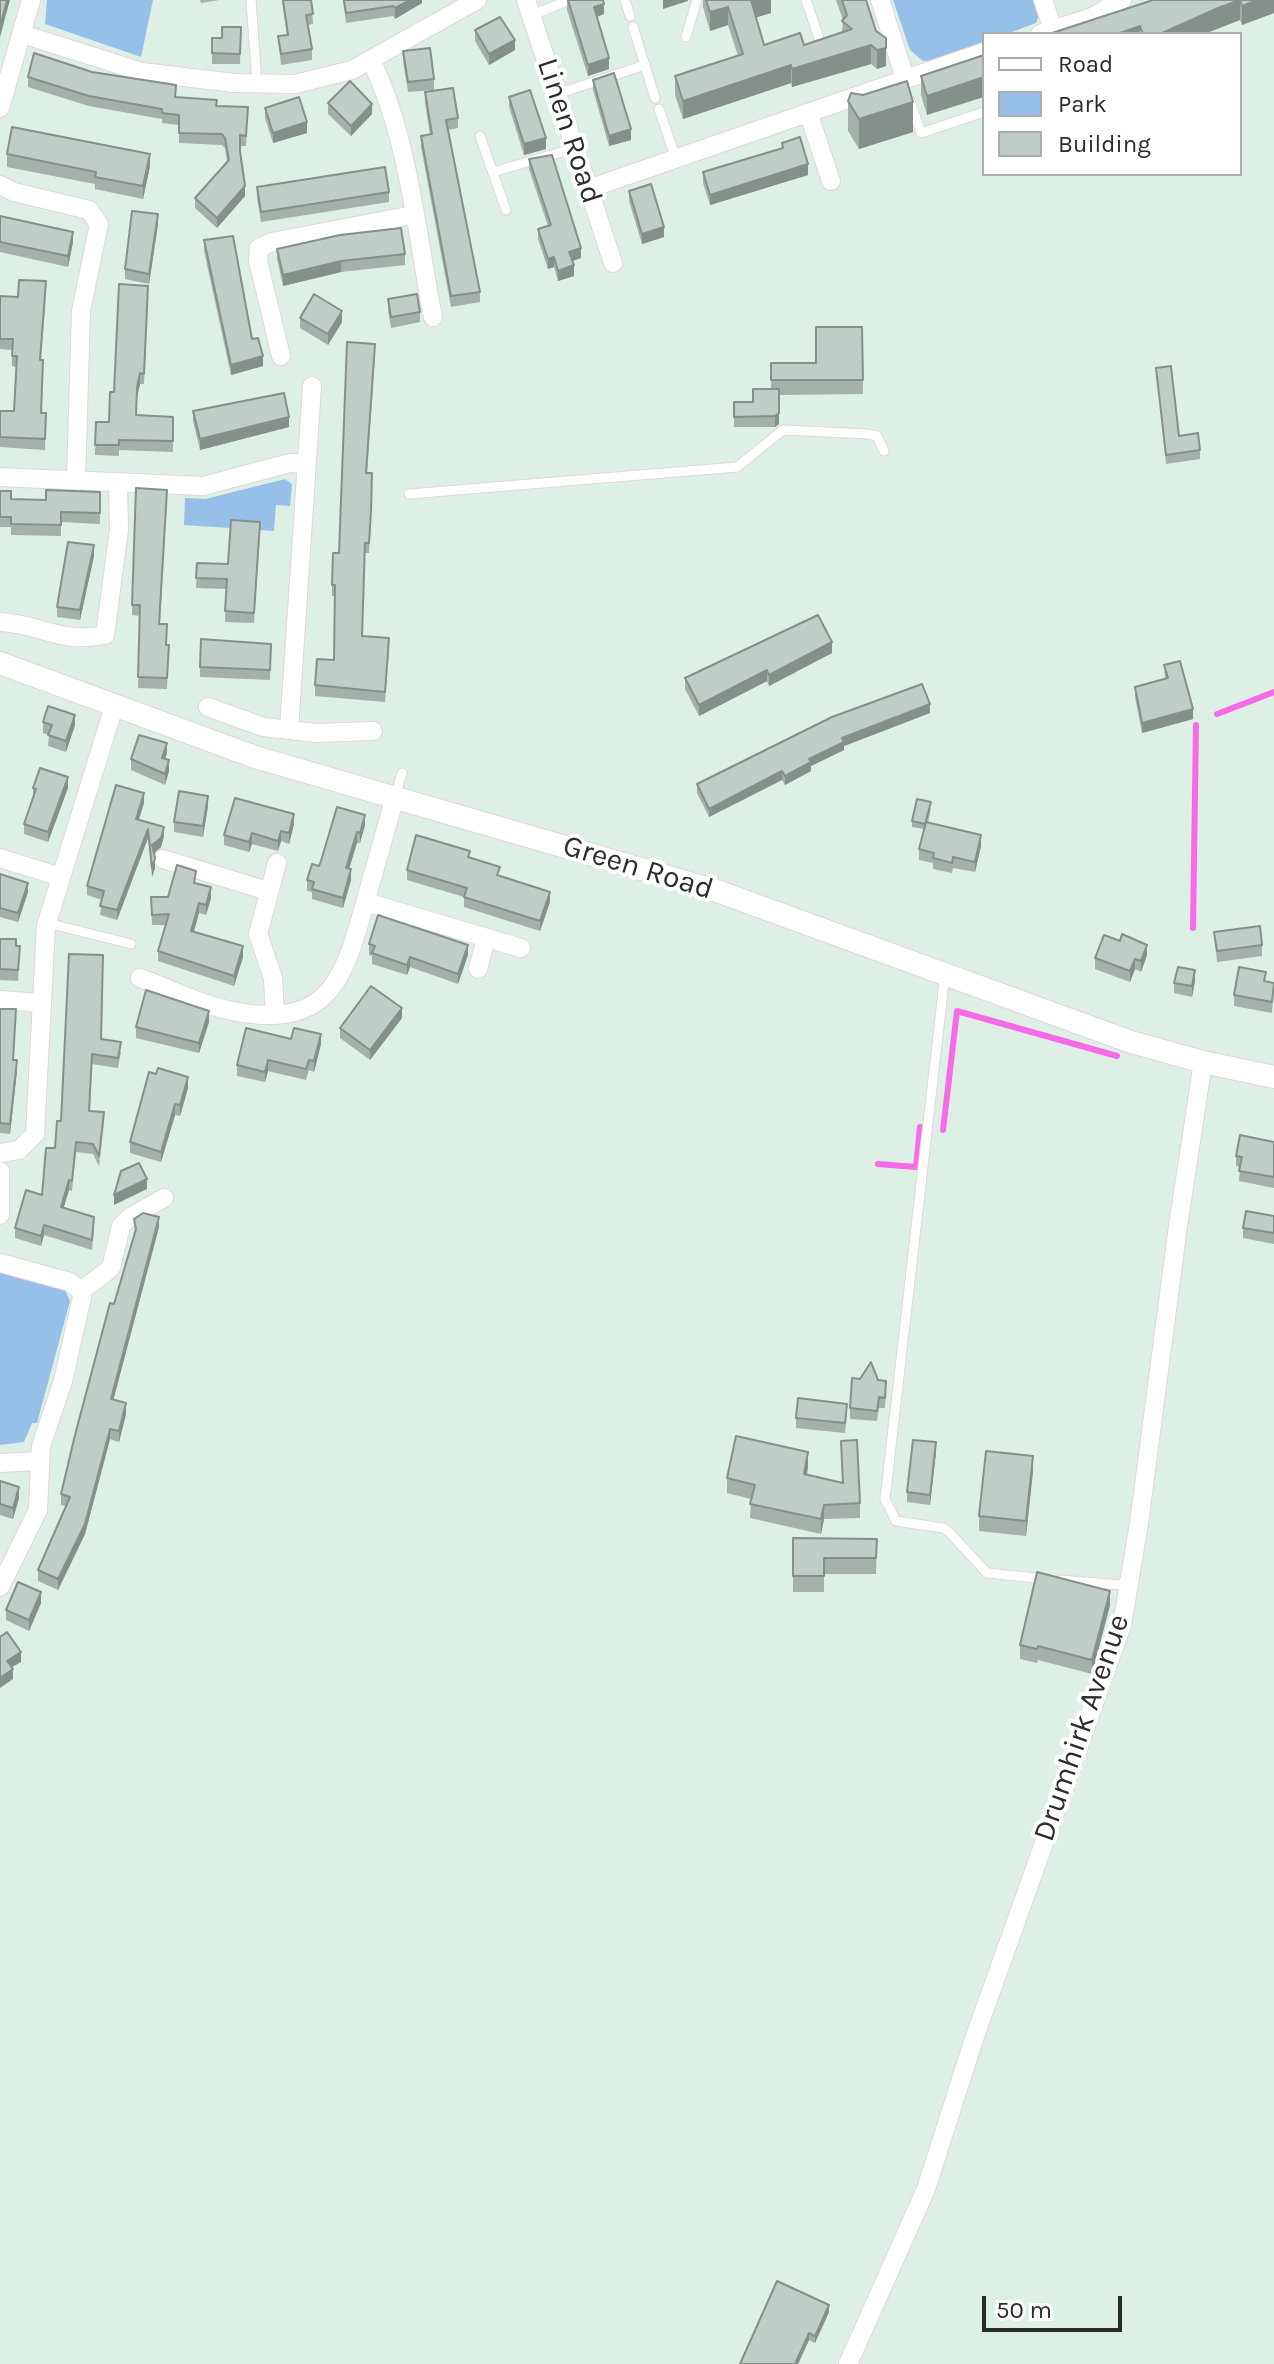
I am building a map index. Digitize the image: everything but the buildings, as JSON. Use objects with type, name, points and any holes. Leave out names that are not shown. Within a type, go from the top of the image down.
[{"type":"street","points":[[0,108],[31,0]]},
{"type":"street","points":[[22,34],[142,72],[176,78],[319,81],[371,60],[477,0]]},
{"type":"street","points":[[880,0],[905,78]]},
{"type":"street","points":[[1043,0],[1046,32],[1092,17],[1122,0]]},
{"type":"street","name":"Linen Road","points":[[529,7],[613,263]]},
{"type":"street","points":[[588,189],[982,53]]},
{"type":"street","points":[[371,60],[391,100],[433,317]]},
{"type":"street","points":[[809,115],[831,181]]},
{"type":"street","points":[[0,185],[22,195],[89,210],[99,224],[81,311],[76,479]]},
{"type":"street","points":[[281,356],[258,261],[259,248],[272,242],[413,215]]},
{"type":"street","points":[[289,730],[312,386]]},
{"type":"street","points":[[0,477],[203,486],[290,463],[305,464]]},
{"type":"street","points":[[0,622],[20,623],[52,635],[75,639],[105,635],[119,529],[118,483]]},
{"type":"street","name":"Green Road","points":[[0,663],[255,757],[717,891],[1131,1042],[1274,1077]]},
{"type":"street","points":[[0,1153],[19,1150],[35,1134],[47,923],[115,703]]},
{"type":"street","points":[[208,707],[263,727],[373,731]]},
{"type":"street","points":[[140,978],[235,1012],[275,1015],[312,1007],[329,995],[349,961],[395,797]]},
{"type":"street","points":[[0,858],[61,877]]},
{"type":"street","points":[[163,859],[268,891]]},
{"type":"street","points":[[275,1015],[273,978],[258,934],[277,863]]},
{"type":"street","points":[[366,902],[521,948]]},
{"type":"street","points":[[478,969],[486,938]]},
{"type":"street","points":[[0,1000],[42,1003]]},
{"type":"street","name":"Drumhirk Avenue","points":[[848,2364],[926,2189],[974,2039],[1122,1625],[1203,1062]]},
{"type":"street","points":[[0,1171],[0,1215]]},
{"type":"street","points":[[0,1587],[38,1510],[39,1461],[79,1317],[81,1291],[111,1268],[121,1226],[130,1217],[164,1198]]},
{"type":"street","points":[[0,1263],[70,1282],[81,1291]]},
{"type":"street","points":[[0,1463],[39,1461]]},
{"type":"lane","points":[[251,0],[257,82]]},
{"type":"lane","points":[[529,7],[570,0]]},
{"type":"lane","points":[[625,0],[630,16]]},
{"type":"lane","points":[[686,37],[697,0]]},
{"type":"lane","points":[[806,0],[819,38]]},
{"type":"lane","points":[[633,27],[655,98]]},
{"type":"lane","points":[[557,94],[645,65]]},
{"type":"lane","points":[[905,78],[921,133],[982,113]]},
{"type":"lane","points":[[659,109],[676,160]]},
{"type":"lane","points":[[480,136],[506,210]]},
{"type":"lane","points":[[493,172],[575,148]]},
{"type":"lane","points":[[409,494],[737,467],[783,430],[868,434],[877,436],[884,451]]},
{"type":"lane","points":[[395,797],[402,773]]},
{"type":"lane","points":[[47,923],[131,944]]},
{"type":"lane","points":[[945,974],[885,1499],[896,1521],[943,1528],[964,1545],[987,1573],[1121,1585],[1129,1573]]},
{"type":"green space","points":[[47,0],[153,0],[141,57],[45,24]]},
{"type":"green space","points":[[893,0],[1036,0],[1040,12],[1036,23],[1011,32],[982,32],[982,43],[936,60],[923,61],[910,50]]},
{"type":"green space","points":[[285,479],[292,484],[290,506],[276,505],[274,531],[184,525],[185,498],[205,499]]},
{"type":"green space","points":[[0,1268],[65,1290],[70,1301],[37,1423],[32,1423],[24,1442],[0,1445]]},
{"type":"waterway","points":[[1217,714],[1274,692]]},
{"type":"waterway","points":[[1193,928],[1196,725]]},
{"type":"waterway","points":[[943,1130],[957,1011],[1117,1056]]},
{"type":"waterway","points":[[878,1164],[916,1167],[920,1127]]}]
